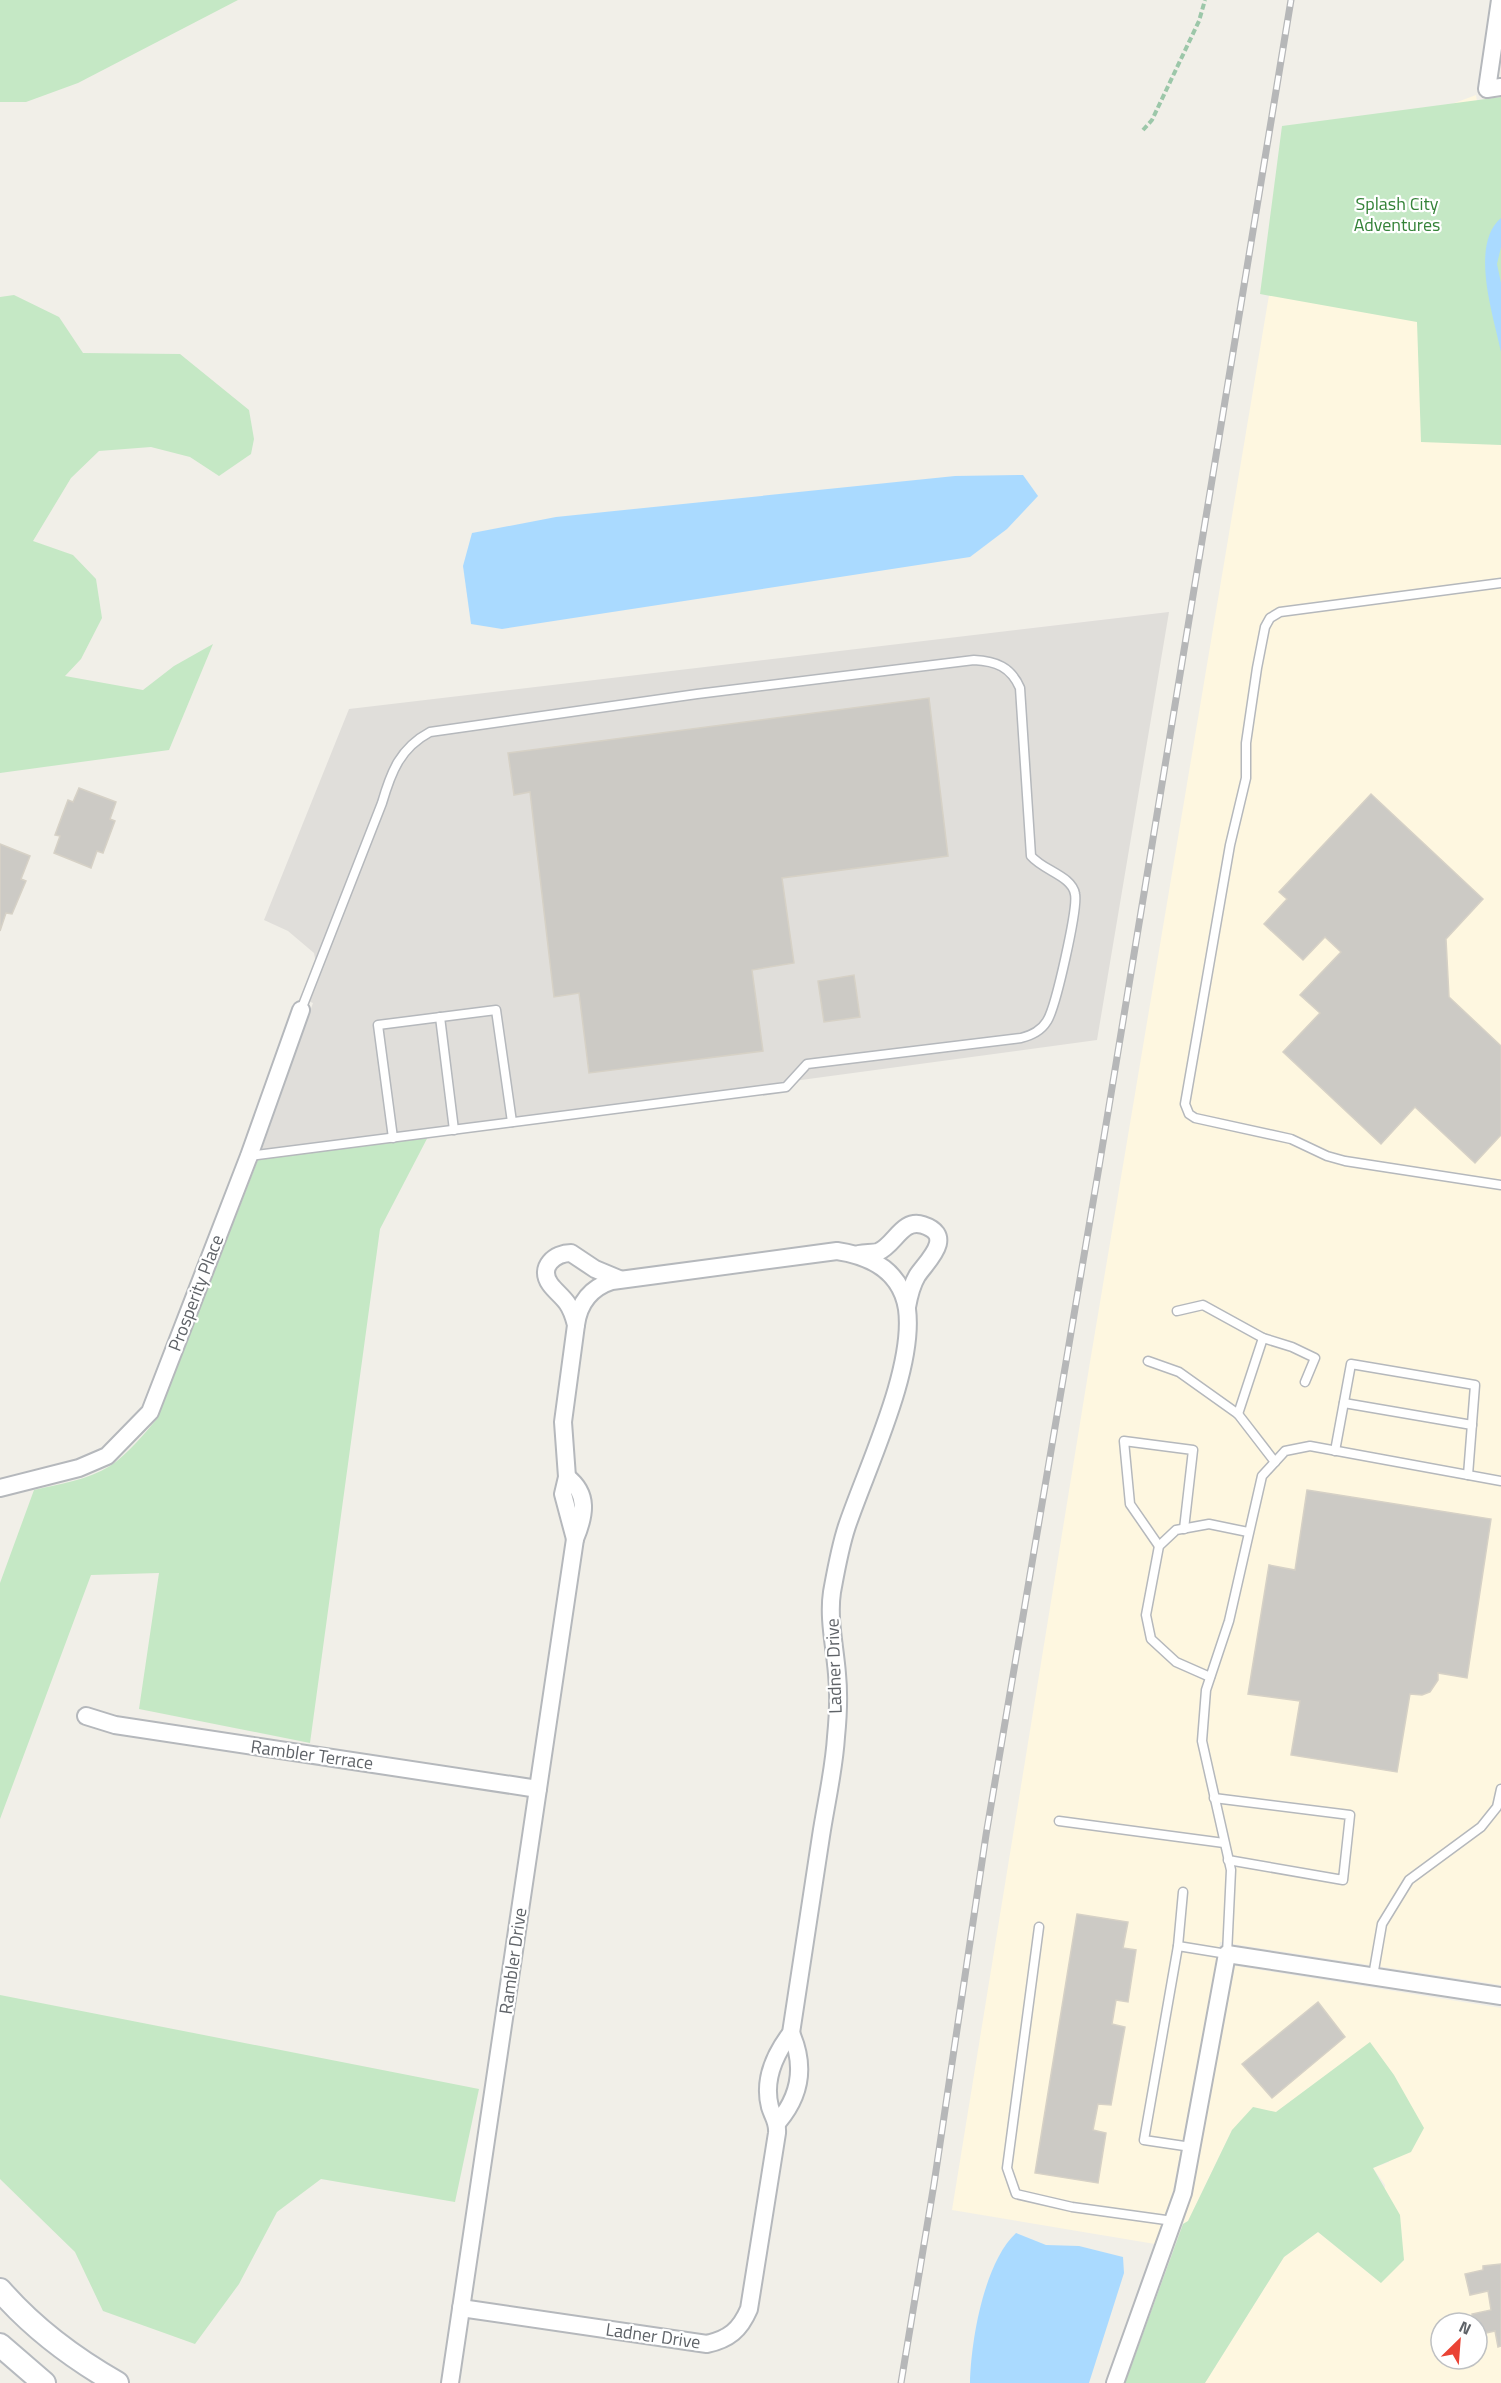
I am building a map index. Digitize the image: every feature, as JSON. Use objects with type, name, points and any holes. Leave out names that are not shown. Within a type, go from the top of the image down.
[{"type":"street","points":[[1494,88],[1500,0]]},
{"type":"street","name":"Prosperity Place","points":[[0,1488],[80,1468],[107,1456],[150,1412],[249,1156],[301,1010]]},
{"type":"street","name":"Ladner Drive","points":[[619,1279],[823,1252],[859,1254],[878,1252],[890,1245],[905,1227],[914,1224],[924,1225],[933,1231],[938,1248],[935,1256],[917,1276],[909,1292],[906,1355],[846,1529],[832,1596],[832,1634],[837,1676],[836,1738],[791,2033],[778,2049],[771,2067],[768,2095],[771,2110],[778,2122]]},
{"type":"street","points":[[576,1325],[566,1301],[549,1282],[546,1273],[548,1264],[555,1256],[572,1253],[595,1269],[619,1279]]},
{"type":"street","name":"Ladner Drive","points":[[859,1254],[879,1263],[891,1274],[901,1289],[907,1307]]},
{"type":"street","name":"Rambler Drive","points":[[450,2383],[575,1539],[563,1494],[567,1477],[563,1422],[576,1325],[579,1310],[586,1297],[604,1283],[619,1279]]},
{"type":"street","name":"Rambler Terrace","points":[[86,1716],[115,1725],[538,1789]]},
{"type":"street","points":[[1114,2383],[1183,2193],[1227,1954],[1501,1996]]},
{"type":"street","name":"Ladner Drive","points":[[461,2308],[706,2344],[722,2341],[744,2322],[749,2308],[778,2122],[789,2109],[796,2093],[800,2068],[798,2050],[791,2033]]},
{"type":"street","points":[[0,2290],[49,2338],[117,2383]]},
{"type":"street","points":[[0,2345],[45,2383]]},
{"type":"lane","points":[[1501,583],[1280,612],[1270,618],[1265,627],[1257,668],[1246,743],[1246,778],[1232,835],[1185,1104],[1195,1118],[1291,1139],[1336,1159],[1501,1185]]},
{"type":"lane","points":[[249,1156],[786,1087],[807,1064],[1021,1038],[1035,1034],[1048,1020],[1063,971],[1076,895],[1071,883],[1041,867],[1031,856],[1020,688],[1007,668],[988,661],[974,660],[697,694],[430,732],[415,740],[391,772],[382,803],[301,1010]]},
{"type":"lane","points":[[393,1138],[378,1025],[496,1010],[512,1122]]},
{"type":"lane","points":[[440,1017],[454,1130]]},
{"type":"lane","points":[[1177,1311],[1203,1305],[1263,1338],[1292,1347],[1315,1358],[1305,1382]]},
{"type":"lane","points":[[1238,1414],[1263,1338]]},
{"type":"lane","points":[[1148,1361],[1179,1372],[1238,1414],[1275,1462]]},
{"type":"lane","points":[[1335,1451],[1351,1364],[1475,1385],[1468,1474]]},
{"type":"lane","points":[[1344,1403],[1472,1425]]},
{"type":"lane","points":[[1159,1546],[1131,1504],[1124,1441],[1193,1450],[1184,1528]]},
{"type":"lane","points":[[1178,1946],[1227,1954],[1231,1870],[1202,1741],[1206,1690],[1229,1621],[1262,1476],[1284,1451],[1310,1446],[1501,1480]]},
{"type":"lane","points":[[1210,1677],[1176,1662],[1151,1639],[1146,1615],[1159,1546],[1176,1530],[1209,1524],[1248,1532]]},
{"type":"lane","points":[[1373,1976],[1382,1924],[1409,1880],[1480,1827],[1497,1808],[1501,1789]]},
{"type":"lane","points":[[1214,1798],[1350,1815],[1343,1880],[1228,1860]]},
{"type":"lane","points":[[1059,1821],[1224,1843]]},
{"type":"lane","points":[[1183,1892],[1178,1946],[1143,2140],[1191,2147]]},
{"type":"lane","points":[[1039,1927],[1007,2168],[1013,2188],[1016,2194],[1072,2207],[1174,2221]]},
{"type":"path","points":[[1143,130],[1152,120],[1199,21],[1205,0]]},
{"type":"shaded area","points":[[1476,95],[1477,101],[1501,98],[1501,1985],[1220,1942],[1173,2191],[1155,2244],[952,2210],[1089,1368],[1291,164]]},
{"type":"shaded area","points":[[1169,612],[1097,1040],[351,1141],[259,1157],[313,1003],[308,1001],[318,974],[314,953],[288,931],[264,920],[349,709]]},
{"type":"shaded area","points":[[1235,1966],[1501,2008],[1501,2383],[1205,2383],[1284,2257],[1318,2232],[1381,2283],[1385,2185],[1373,2168],[1389,2162],[1370,2043],[1276,2112],[1232,2130],[1188,2221],[1183,2224],[1192,2194]]},
{"type":"green space","points":[[0,0],[238,0],[78,83],[26,102],[0,102]]},
{"type":"green space","name":"Splash City Adventures","points":[[1501,97],[1501,445],[1421,442],[1417,322],[1260,294],[1282,126]]},
{"type":"green space","points":[[14,295],[59,317],[83,353],[180,354],[249,410],[254,439],[251,454],[219,476],[190,457],[151,447],[99,451],[71,478],[33,541],[73,555],[96,579],[102,618],[81,659],[65,676],[143,690],[174,666],[213,644],[169,750],[0,773],[0,297]]},
{"type":"green space","points":[[431,1131],[380,1229],[310,1743],[139,1709],[159,1573],[91,1575],[0,1819],[0,1583],[34,1490],[83,1478],[110,1466],[129,1450],[157,1419],[259,1157]]},
{"type":"green space","points":[[0,1995],[479,2089],[455,2202],[321,2179],[277,2212],[239,2284],[195,2344],[103,2311],[75,2252],[0,2179]]},
{"type":"green space","points":[[1370,2042],[1394,2075],[1424,2128],[1411,2152],[1373,2168],[1400,2215],[1404,2260],[1381,2283],[1318,2232],[1284,2257],[1205,2383],[1125,2383],[1183,2224],[1188,2221],[1232,2130],[1253,2107],[1276,2112]]},
{"type":"water","points":[[1501,218],[1501,247],[1497,264],[1501,283],[1501,352],[1489,301],[1485,263],[1492,230]]},
{"type":"water","points":[[1023,475],[1038,496],[1007,529],[970,557],[502,629],[471,624],[463,566],[472,533],[556,517],[955,476]]},
{"type":"water","points":[[1016,2233],[1046,2245],[1079,2246],[1123,2257],[1124,2273],[1089,2383],[970,2383],[973,2346],[981,2303],[995,2263]]},
{"type":"building","points":[[929,698],[948,856],[782,878],[794,963],[752,970],[763,1051],[589,1073],[579,993],[554,997],[530,792],[514,795],[508,753]]},
{"type":"building","points":[[79,788],[116,802],[110,819],[115,821],[103,853],[97,851],[91,868],[54,853],[60,836],[55,835],[68,800],[73,802]]},
{"type":"building","points":[[1371,794],[1483,899],[1446,939],[1449,997],[1501,1046],[1501,1135],[1475,1163],[1415,1107],[1381,1144],[1283,1052],[1320,1013],[1300,995],[1341,952],[1325,937],[1303,960],[1264,924],[1287,899],[1279,892]]},
{"type":"building","points":[[0,844],[30,856],[21,879],[26,881],[12,914],[6,913],[0,931]]},
{"type":"building","points":[[854,975],[860,1017],[824,1022],[818,981]]},
{"type":"building","points":[[1307,1490],[1491,1519],[1467,1678],[1438,1673],[1438,1680],[1430,1692],[1422,1695],[1410,1694],[1397,1772],[1291,1755],[1300,1701],[1248,1694],[1269,1565],[1295,1570]]},
{"type":"building","points":[[1077,1914],[1128,1922],[1123,1948],[1136,1950],[1128,2002],[1116,2000],[1112,2024],[1125,2027],[1111,2105],[1098,2104],[1093,2130],[1106,2133],[1098,2183],[1035,2173]]},
{"type":"building","points":[[1318,2002],[1345,2037],[1272,2098],[1242,2064]]},
{"type":"building","points":[[1501,2264],[1501,2346],[1498,2347],[1495,2331],[1489,2332],[1489,2311],[1486,2311],[1491,2310],[1488,2291],[1470,2295],[1465,2274],[1483,2270],[1483,2266]]},
{"type":"railway","points":[[901,2383],[934,2184],[986,1835],[1099,1167],[1291,0]]}]
